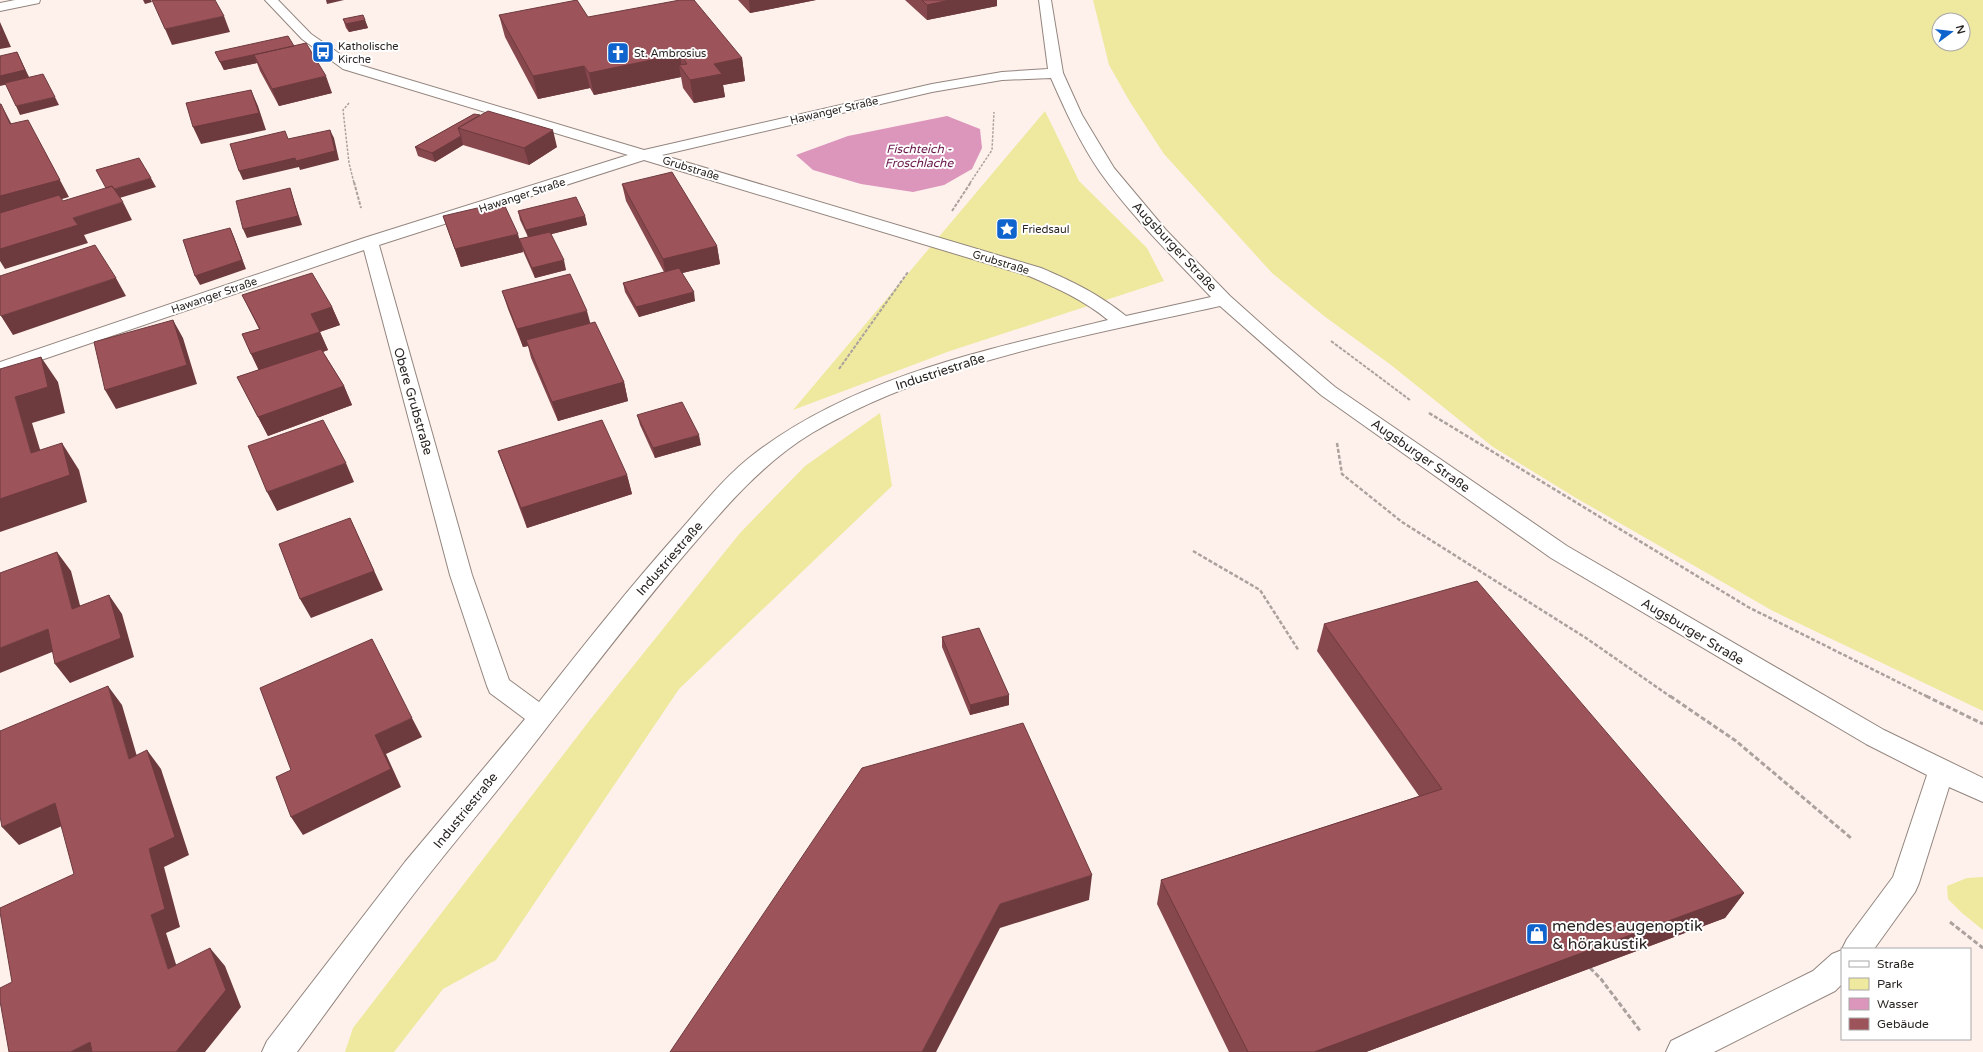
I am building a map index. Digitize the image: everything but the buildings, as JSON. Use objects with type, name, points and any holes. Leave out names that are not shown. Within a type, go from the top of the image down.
[{"type":"street","points":[[0,7],[34,0]]},
{"type":"street","name":"Grubstraße","points":[[271,0],[304,36],[323,52],[348,66],[647,154],[1035,272],[1072,288],[1098,302],[1122,322]]},
{"type":"street","name":"Augsburger Straße","points":[[1045,0],[1056,73],[1075,115],[1108,170],[1160,234],[1224,300],[1270,342],[1328,391],[1559,552],[1875,737],[1983,791]]},
{"type":"street","name":"Hawanger Straße","points":[[0,368],[370,242],[647,154],[932,88],[1002,76],[1056,73]]},
{"type":"street","name":"Obere Grubstraße","points":[[370,242],[461,575],[499,686],[541,717]]},
{"type":"street","name":"Industriestraße","points":[[278,1052],[415,871],[541,717],[629,604],[719,500],[760,460],[804,430],[857,402],[905,381],[1003,351],[1122,322],[1224,300]]},
{"type":"street","points":[[1858,948],[1904,883],[1941,771]]},
{"type":"street","points":[[1682,1052],[1824,981],[1841,965]]},
{"type":"path","points":[[370,242],[349,163],[343,110],[356,94],[379,76]]},
{"type":"path","points":[[1327,339],[1416,404]]},
{"type":"path","points":[[1423,409],[1748,607],[1983,724]]},
{"type":"path","points":[[1342,474],[1402,522],[1586,638],[1736,741],[1851,838]]},
{"type":"path","points":[[1193,551],[1260,590],[1299,651]]},
{"type":"path","points":[[1950,922],[1983,948]]},
{"type":"path","points":[[1590,968],[1646,1039]]},
{"type":"green space","points":[[1093,0],[1983,0],[1983,711],[1773,611],[1576,498],[1493,447],[1391,365],[1324,316],[1272,273],[1164,154],[1130,102],[1109,65]]},
{"type":"green space","points":[[1045,111],[1079,181],[1147,248],[1164,281],[950,351],[793,410]]},
{"type":"green space","points":[[880,413],[892,486],[679,689],[496,960],[443,989],[394,1052],[345,1052],[353,1028],[593,716],[740,533],[805,466]]},
{"type":"green space","points":[[1983,877],[1983,930],[1948,899],[1947,886],[1967,878]]},
{"type":"water","name":"Fischteich - Froschlache","points":[[947,116],[980,129],[982,148],[972,169],[944,185],[913,192],[861,184],[813,170],[796,155],[848,136]]},
{"type":"place","name":"Katholische Kirche","points":[[323,52]]},
{"type":"place","name":"St. Ambrosius","points":[[618,53]]},
{"type":"place","name":"Friedsaul","points":[[1007,229]]},
{"type":"place","name":"mendes augenoptik & hörakustik","points":[[1537,934]]}]
